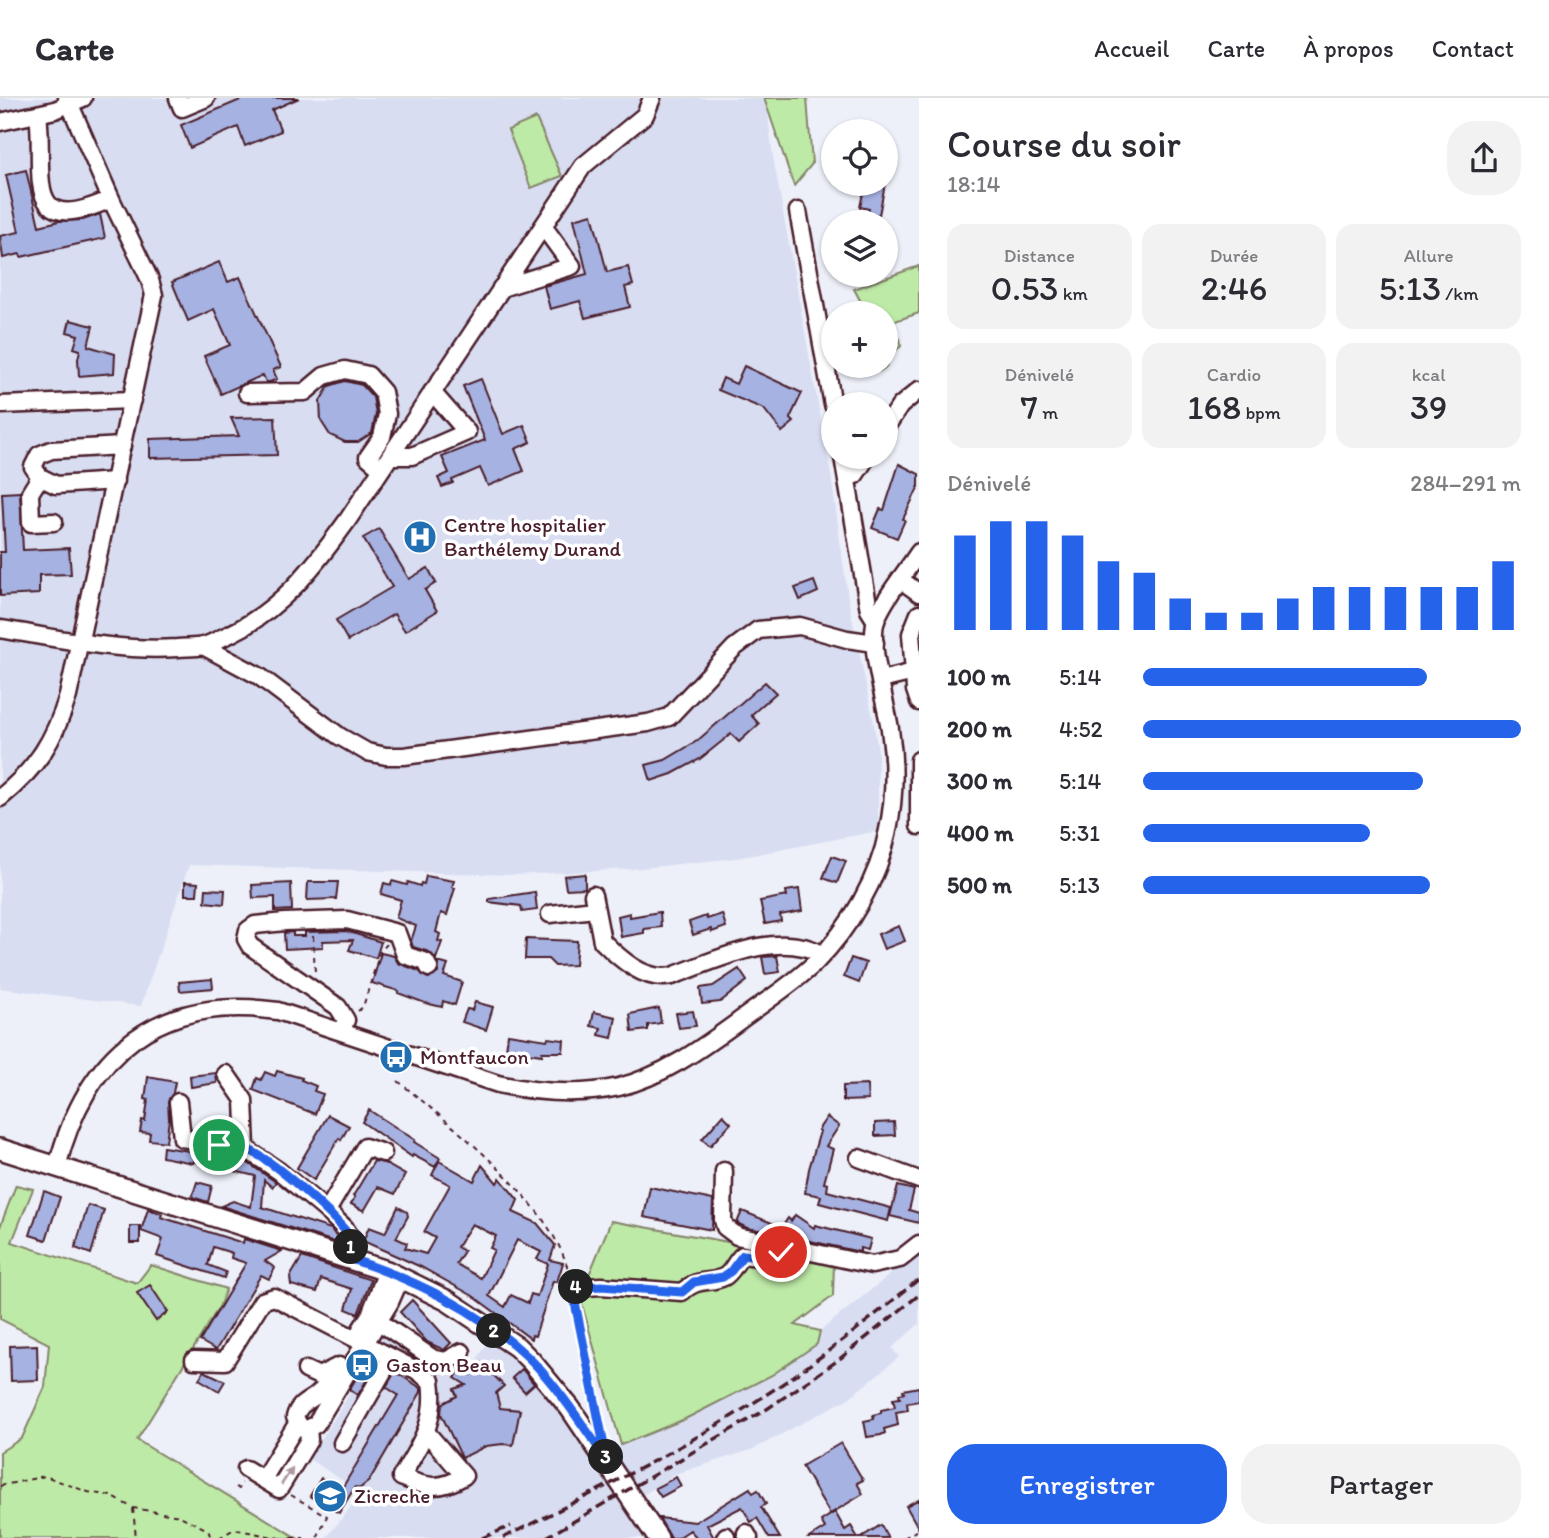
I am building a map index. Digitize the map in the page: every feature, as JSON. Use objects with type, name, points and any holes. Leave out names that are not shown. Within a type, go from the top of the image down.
[{"type":"main road","points":[[0,1149],[348,1258],[394,1274],[448,1301],[531,1360],[570,1408],[657,1538]]},
{"type":"street","points":[[178,98],[182,108],[206,98]]},
{"type":"street","points":[[0,629],[122,647],[160,649],[203,646],[244,628],[289,595],[340,531],[583,166],[645,115],[652,98]]},
{"type":"street","points":[[0,122],[38,114],[73,100],[111,199],[150,279],[154,295],[81,641],[58,728],[41,759],[20,782],[0,798]]},
{"type":"street","points":[[38,114],[41,132],[40,188],[44,201],[62,212],[97,205],[111,199]]},
{"type":"street","points":[[798,211],[831,392]]},
{"type":"street","points":[[501,288],[572,266],[543,226]]},
{"type":"street","points":[[247,393],[305,392],[324,376],[345,370],[368,375],[383,392],[387,414],[382,437],[368,457],[386,462],[412,456],[467,432],[432,392]]},
{"type":"street","points":[[898,410],[919,390]]},
{"type":"street","points":[[0,405],[132,400]]},
{"type":"street","points":[[115,481],[56,485],[40,477],[33,467],[39,455],[51,450],[122,446]]},
{"type":"street","points":[[845,469],[869,610],[876,621]]},
{"type":"street","points":[[847,477],[855,475],[859,469]]},
{"type":"street","points":[[40,477],[30,493],[31,523],[54,522]]},
{"type":"street","points":[[57,1167],[66,1133],[83,1098],[100,1072],[130,1044],[160,1024],[187,1013],[215,1008],[247,1007],[278,1011],[344,1026],[498,1084],[528,1090],[587,1092],[620,1086],[676,1065],[790,984],[845,929],[862,899],[888,831],[894,766],[875,643],[876,621],[919,552]]},
{"type":"street","points":[[901,580],[919,593]]},
{"type":"street","points":[[919,614],[911,634],[919,702]]},
{"type":"street","points":[[203,646],[259,676],[339,736],[367,752],[404,756],[669,718],[734,648],[758,630],[800,626],[847,639],[875,643]]},
{"type":"street","points":[[881,680],[914,672]]},
{"type":"street","points":[[919,760],[919,826]]},
{"type":"street","points":[[550,914],[594,902],[602,941],[652,977],[672,976],[748,948],[798,945],[810,947],[822,954]]},
{"type":"street","points":[[344,1026],[338,1007],[250,946],[246,939],[248,930],[255,925],[313,921],[359,922],[397,933],[405,955],[426,962],[429,968]]},
{"type":"street","points":[[226,1074],[244,1100],[246,1149]]},
{"type":"street","points":[[178,1102],[183,1138],[246,1149],[279,1171],[345,1228],[353,1241],[348,1258]]},
{"type":"street","points":[[327,1211],[365,1147],[383,1153]]},
{"type":"street","points":[[859,1158],[919,1180]]},
{"type":"street","points":[[723,1171],[725,1227],[737,1237],[872,1265],[900,1259],[919,1244]]},
{"type":"street","points":[[572,1288],[601,1286],[682,1292],[694,1282],[723,1277],[743,1255],[773,1259],[780,1256],[783,1247]]},
{"type":"street","points":[[246,1469],[262,1479],[302,1426],[316,1424],[374,1318],[394,1274]]},
{"type":"street","points":[[194,1360],[225,1361],[262,1301],[274,1297],[360,1340],[431,1381],[433,1396],[427,1433]]},
{"type":"street","points":[[374,1318],[434,1359],[446,1361],[462,1352]]},
{"type":"street","points":[[302,1426],[295,1417],[300,1406],[320,1392],[360,1340]]},
{"type":"street","points":[[342,1443],[391,1358]]},
{"type":"street","points":[[309,1371],[319,1376],[338,1367]]},
{"type":"path","points":[[313,921],[315,991]]},
{"type":"path","points":[[344,1026],[363,1007],[380,952],[397,933]]},
{"type":"path","points":[[398,1081],[473,1143],[552,1232],[567,1263],[599,1420]]},
{"type":"path","points":[[0,1486],[45,1476],[88,1492],[111,1496],[133,1508],[180,1516],[208,1530],[211,1538]]},
{"type":"path","points":[[285,1492],[327,1516],[317,1538]]},
{"type":"path","points":[[133,1508],[136,1538]]},
{"type":"path","points":[[904,1538],[919,1529]]},
{"type":"path","points":[[219,1538],[234,1530],[279,1538]]},
{"type":"path","points":[[291,1538],[304,1538]]},
{"type":"shaded area","name":"Centre hospitalier Barthélemy Durand","points":[[0,98],[764,98],[821,420],[821,469],[830,469],[848,598],[878,751],[878,831],[737,858],[632,869],[514,875],[189,865],[141,1006],[0,988]]},
{"type":"shaded area","points":[[919,1251],[919,1324],[892,1348],[899,1357],[849,1398],[754,1449],[675,1474],[643,1495],[614,1454],[621,1445],[685,1419],[772,1375],[817,1344],[820,1331]]},
{"type":"shaded area","points":[[383,1333],[436,1364],[458,1364],[470,1371],[488,1341],[524,1366],[541,1384],[599,1462],[646,1536],[326,1538],[362,1493],[309,1459],[350,1393],[344,1388]]},
{"type":"green space","points":[[764,98],[807,98],[812,164],[794,186]]},
{"type":"green space","points":[[536,118],[562,176],[531,188],[508,130]]},
{"type":"green space","points":[[919,266],[919,313],[898,320],[898,301],[860,301],[854,289],[898,287],[898,273]]},
{"type":"green space","points":[[16,1185],[33,1189],[12,1242],[137,1283],[151,1265],[226,1289],[219,1307],[137,1440],[297,1538],[0,1538],[0,1452],[22,1438],[45,1387],[49,1344],[0,1319],[0,1227]]},
{"type":"green space","points":[[611,1221],[834,1261],[833,1296],[795,1325],[820,1331],[817,1344],[772,1375],[685,1419],[621,1445],[580,1297]]},
{"type":"building","points":[[245,98],[299,98],[272,110],[281,131],[245,146],[238,127],[190,148],[181,125]]},
{"type":"building","points":[[26,170],[39,226],[59,221],[83,220],[100,214],[105,238],[21,257],[20,254],[3,258],[0,236],[19,232],[6,175]]},
{"type":"building","points":[[862,196],[883,196],[880,210],[860,207]]},
{"type":"building","points":[[592,214],[607,272],[628,267],[633,285],[625,287],[630,307],[585,318],[580,301],[550,309],[544,286],[587,274],[574,219]]},
{"type":"building","points":[[219,262],[228,282],[240,277],[281,367],[273,370],[277,379],[266,382],[263,375],[221,394],[204,356],[230,345],[214,309],[188,321],[172,282]]},
{"type":"building","points":[[70,320],[93,326],[88,346],[115,354],[114,373],[79,376],[80,350],[74,348],[78,335],[67,332]]},
{"type":"building","points":[[744,366],[802,393],[790,418],[794,422],[782,432],[764,409],[718,390],[723,378],[736,384]]},
{"type":"building","points":[[481,379],[503,434],[524,425],[531,442],[515,449],[524,471],[488,486],[480,468],[442,487],[438,478],[449,473],[442,457],[485,440],[463,386]]},
{"type":"building","points":[[345,381],[362,385],[373,397],[376,414],[372,433],[358,442],[345,442],[330,435],[321,421],[320,401],[329,386]]},
{"type":"building","points":[[275,417],[277,455],[150,458],[150,439],[239,436],[231,418]]},
{"type":"building","points":[[899,464],[919,474],[919,486],[897,538],[872,528],[880,509],[884,510]]},
{"type":"building","points":[[20,492],[23,550],[69,548],[71,574],[39,575],[39,594],[0,596],[0,552],[5,552],[2,493]]},
{"type":"building","points":[[379,529],[409,579],[428,568],[436,583],[425,590],[437,611],[405,631],[394,614],[348,641],[336,620],[392,587],[363,538]]},
{"type":"building","points":[[814,581],[818,592],[800,600],[795,588]]},
{"type":"building","points":[[765,682],[776,693],[751,715],[759,724],[739,742],[731,734],[700,759],[672,774],[651,781],[646,765],[665,760],[697,741]]},
{"type":"building","points":[[832,856],[846,861],[837,883],[823,878]]},
{"type":"building","points":[[585,874],[585,888],[566,889],[564,876]]},
{"type":"building","points":[[426,876],[454,881],[452,887],[455,888],[447,915],[441,913],[436,932],[440,934],[438,941],[442,942],[436,959],[429,952],[413,947],[411,941],[416,926],[396,918],[401,900],[381,894],[384,883],[391,885],[392,881],[407,885],[408,882],[420,886],[421,883],[424,884]]},
{"type":"building","points":[[185,882],[198,883],[197,895],[185,895]]},
{"type":"building","points":[[308,882],[338,882],[336,899],[307,900]]},
{"type":"building","points":[[291,883],[292,910],[275,911],[275,897],[253,898],[252,885]]},
{"type":"building","points":[[206,889],[225,890],[224,904],[205,902]]},
{"type":"building","points":[[799,889],[802,911],[780,915],[781,921],[765,924],[760,901],[787,896],[786,891]]},
{"type":"building","points":[[535,892],[537,910],[522,912],[521,906],[489,902],[489,899]]},
{"type":"building","points":[[660,912],[661,927],[644,929],[644,933],[621,937],[618,916],[630,913],[630,917]]},
{"type":"building","points":[[722,914],[726,927],[693,935],[689,922]]},
{"type":"building","points":[[899,926],[905,941],[884,949],[878,934]]},
{"type":"building","points":[[346,931],[381,942],[376,958],[349,950],[353,940],[323,941],[323,947],[285,949],[284,933],[293,932],[293,936],[305,936],[305,932]]},
{"type":"building","points":[[526,939],[577,941],[575,965],[555,966],[548,959],[525,959]]},
{"type":"building","points":[[381,953],[394,956],[398,963],[419,971],[428,978],[438,973],[438,962],[448,965],[444,976],[462,982],[455,1005],[443,1001],[442,1007],[425,1003],[372,983]]},
{"type":"building","points":[[777,956],[780,972],[765,974],[762,957]]},
{"type":"building","points":[[851,958],[866,963],[859,983],[844,977]]},
{"type":"building","points":[[739,969],[747,981],[720,1002],[702,1004],[700,988],[713,986]]},
{"type":"building","points":[[212,979],[213,988],[180,991],[179,982]]},
{"type":"building","points":[[475,1002],[493,1007],[486,1030],[462,1022],[467,1009],[472,1010]]},
{"type":"building","points":[[659,1008],[661,1023],[648,1025],[648,1030],[632,1032],[630,1014]]},
{"type":"building","points":[[693,1011],[696,1026],[679,1028],[676,1013]]},
{"type":"building","points":[[594,1012],[616,1017],[612,1038],[599,1035],[601,1028],[591,1026]]},
{"type":"building","points":[[508,1034],[564,1040],[563,1052],[542,1052],[542,1055],[506,1050]]},
{"type":"building","points":[[277,1071],[302,1078],[301,1080],[316,1086],[314,1091],[323,1094],[315,1114],[253,1090],[257,1078],[261,1080],[265,1072],[275,1076]]},
{"type":"building","points":[[216,1073],[217,1083],[191,1087],[190,1076]]},
{"type":"building","points":[[148,1077],[175,1082],[168,1102],[166,1142],[149,1140],[150,1133],[140,1132],[142,1120],[145,1121]]},
{"type":"building","points":[[867,1085],[868,1100],[843,1101],[843,1086]]},
{"type":"building","points":[[369,1110],[440,1158],[435,1167],[413,1155],[412,1157],[362,1122]]},
{"type":"building","points":[[328,1115],[349,1126],[314,1180],[297,1168]]},
{"type":"building","points":[[723,1115],[731,1123],[710,1146],[702,1139]]},
{"type":"building","points":[[827,1117],[839,1126],[826,1146],[833,1149],[824,1183],[828,1184],[827,1191],[891,1208],[888,1221],[819,1203],[821,1196],[805,1193],[820,1131],[818,1130]]},
{"type":"building","points":[[894,1122],[895,1135],[875,1136],[875,1123]]},
{"type":"building","points":[[211,1126],[235,1128],[235,1136],[210,1132]]},
{"type":"building","points":[[163,1147],[242,1159],[276,1182],[272,1187],[264,1180],[262,1207],[331,1229],[341,1244],[221,1206],[233,1201],[251,1207],[255,1176],[193,1161],[162,1157]]},
{"type":"building","points":[[374,1161],[384,1163],[405,1175],[395,1194],[378,1187],[364,1211],[351,1204]]},
{"type":"building","points":[[439,1161],[474,1181],[482,1165],[497,1183],[500,1178],[518,1200],[513,1212],[537,1223],[555,1245],[550,1260],[563,1263],[557,1282],[553,1281],[535,1336],[532,1335],[531,1339],[473,1296],[421,1267],[363,1241],[369,1227],[385,1233],[398,1207],[407,1212],[408,1216],[396,1238],[407,1243],[405,1248],[426,1254],[435,1238],[424,1232],[450,1185],[432,1175]],"holes":[[[472,1224],[496,1236],[490,1248],[494,1250],[481,1278],[456,1264],[464,1251],[457,1247]],[[517,1240],[541,1252],[537,1259],[548,1264],[537,1296],[531,1294],[528,1303],[511,1295],[505,1307],[489,1296]]]},
{"type":"building","points":[[197,1182],[212,1186],[208,1202],[192,1197]]},
{"type":"building","points":[[898,1186],[914,1190],[909,1210],[919,1213],[919,1223],[890,1216]]},
{"type":"building","points":[[650,1187],[713,1200],[712,1230],[644,1217]]},
{"type":"building","points":[[44,1191],[60,1197],[46,1240],[30,1235]]},
{"type":"building","points":[[88,1205],[104,1210],[91,1254],[75,1248]]},
{"type":"building","points":[[148,1209],[162,1214],[161,1217],[243,1243],[244,1239],[282,1251],[265,1261],[275,1268],[269,1279],[261,1275],[216,1350],[200,1341],[246,1263],[231,1258],[232,1253],[213,1247],[208,1265],[226,1272],[224,1278],[157,1256],[163,1239],[141,1231]]},
{"type":"building","points":[[742,1211],[782,1227],[788,1218],[791,1221],[795,1215],[814,1228],[815,1225],[871,1239],[868,1250],[860,1248],[860,1252],[778,1234],[766,1227],[764,1231],[747,1228],[737,1223]]},
{"type":"building","points":[[130,1226],[140,1226],[140,1243],[130,1243]]},
{"type":"building","points":[[302,1257],[371,1280],[358,1314],[346,1309],[352,1289],[321,1279],[317,1292],[291,1285],[290,1277]]},
{"type":"building","points":[[150,1285],[168,1312],[156,1321],[137,1293]]},
{"type":"building","points":[[412,1300],[451,1343],[444,1350],[427,1342],[400,1312]]},
{"type":"building","points":[[37,1345],[38,1380],[11,1381],[10,1346]]},
{"type":"building","points":[[369,1357],[377,1362],[358,1395],[349,1390]]},
{"type":"building","points":[[482,1363],[504,1386],[496,1393],[500,1408],[520,1410],[513,1445],[486,1446],[462,1458],[441,1414],[442,1404],[457,1396],[454,1389],[466,1385],[455,1378],[461,1368],[471,1375]]},
{"type":"building","points":[[522,1369],[534,1384],[525,1392],[512,1378]]},
{"type":"building","points":[[204,1371],[225,1381],[219,1391],[199,1379]]},
{"type":"building","points":[[395,1372],[421,1388],[421,1392],[369,1481],[359,1489],[355,1487],[339,1513],[310,1496],[321,1478],[341,1490],[398,1395],[386,1387]]},
{"type":"building","points":[[919,1387],[919,1401],[907,1403],[908,1410],[896,1412],[898,1425],[884,1429],[885,1433],[881,1435],[867,1437],[864,1421],[874,1419],[873,1415],[881,1413],[881,1410],[895,1407],[893,1399],[900,1398],[899,1394],[904,1393],[903,1390]]},
{"type":"building","points":[[841,1443],[863,1480],[857,1483],[863,1494],[830,1514],[802,1466]]},
{"type":"building","points":[[676,1477],[681,1486],[661,1497],[655,1488]]},
{"type":"building","points":[[750,1488],[753,1493],[758,1490],[766,1504],[761,1507],[780,1538],[769,1538],[757,1518],[751,1522],[742,1507],[707,1525],[714,1538],[697,1538],[690,1530],[678,1538],[671,1538],[659,1518],[695,1522]]},
{"type":"building","points":[[919,1499],[919,1529],[906,1506]]},
{"type":"building","points":[[835,1512],[845,1530],[851,1526],[858,1538],[809,1538],[825,1528],[821,1521]]},
{"type":"building","points":[[881,1525],[888,1538],[860,1538]]},
{"type":"railway","points":[[503,1538],[634,1471],[730,1417],[822,1356],[919,1279]]},
{"type":"railway","points":[[545,1538],[767,1409],[837,1361],[919,1295]]},
{"type":"railway","points":[[482,1538],[511,1526]]},
{"type":"place","name":"Centre hospitalier Barthélemy Durand","points":[[420,537]]},
{"type":"place","name":"Montfaucon","points":[[396,1057]]},
{"type":"place","name":"Gaston Beau","points":[[362,1365]]},
{"type":"place","name":"Zicreche","points":[[330,1496]]},
{"type":"route","points":[[219,1145],[246,1149],[261,1158],[327,1211],[345,1228],[353,1241],[348,1258],[425,1288],[517,1347],[570,1408],[607,1460],[572,1288],[601,1286],[682,1292],[694,1282],[727,1275],[743,1255],[773,1259],[780,1256],[781,1252]]}]
